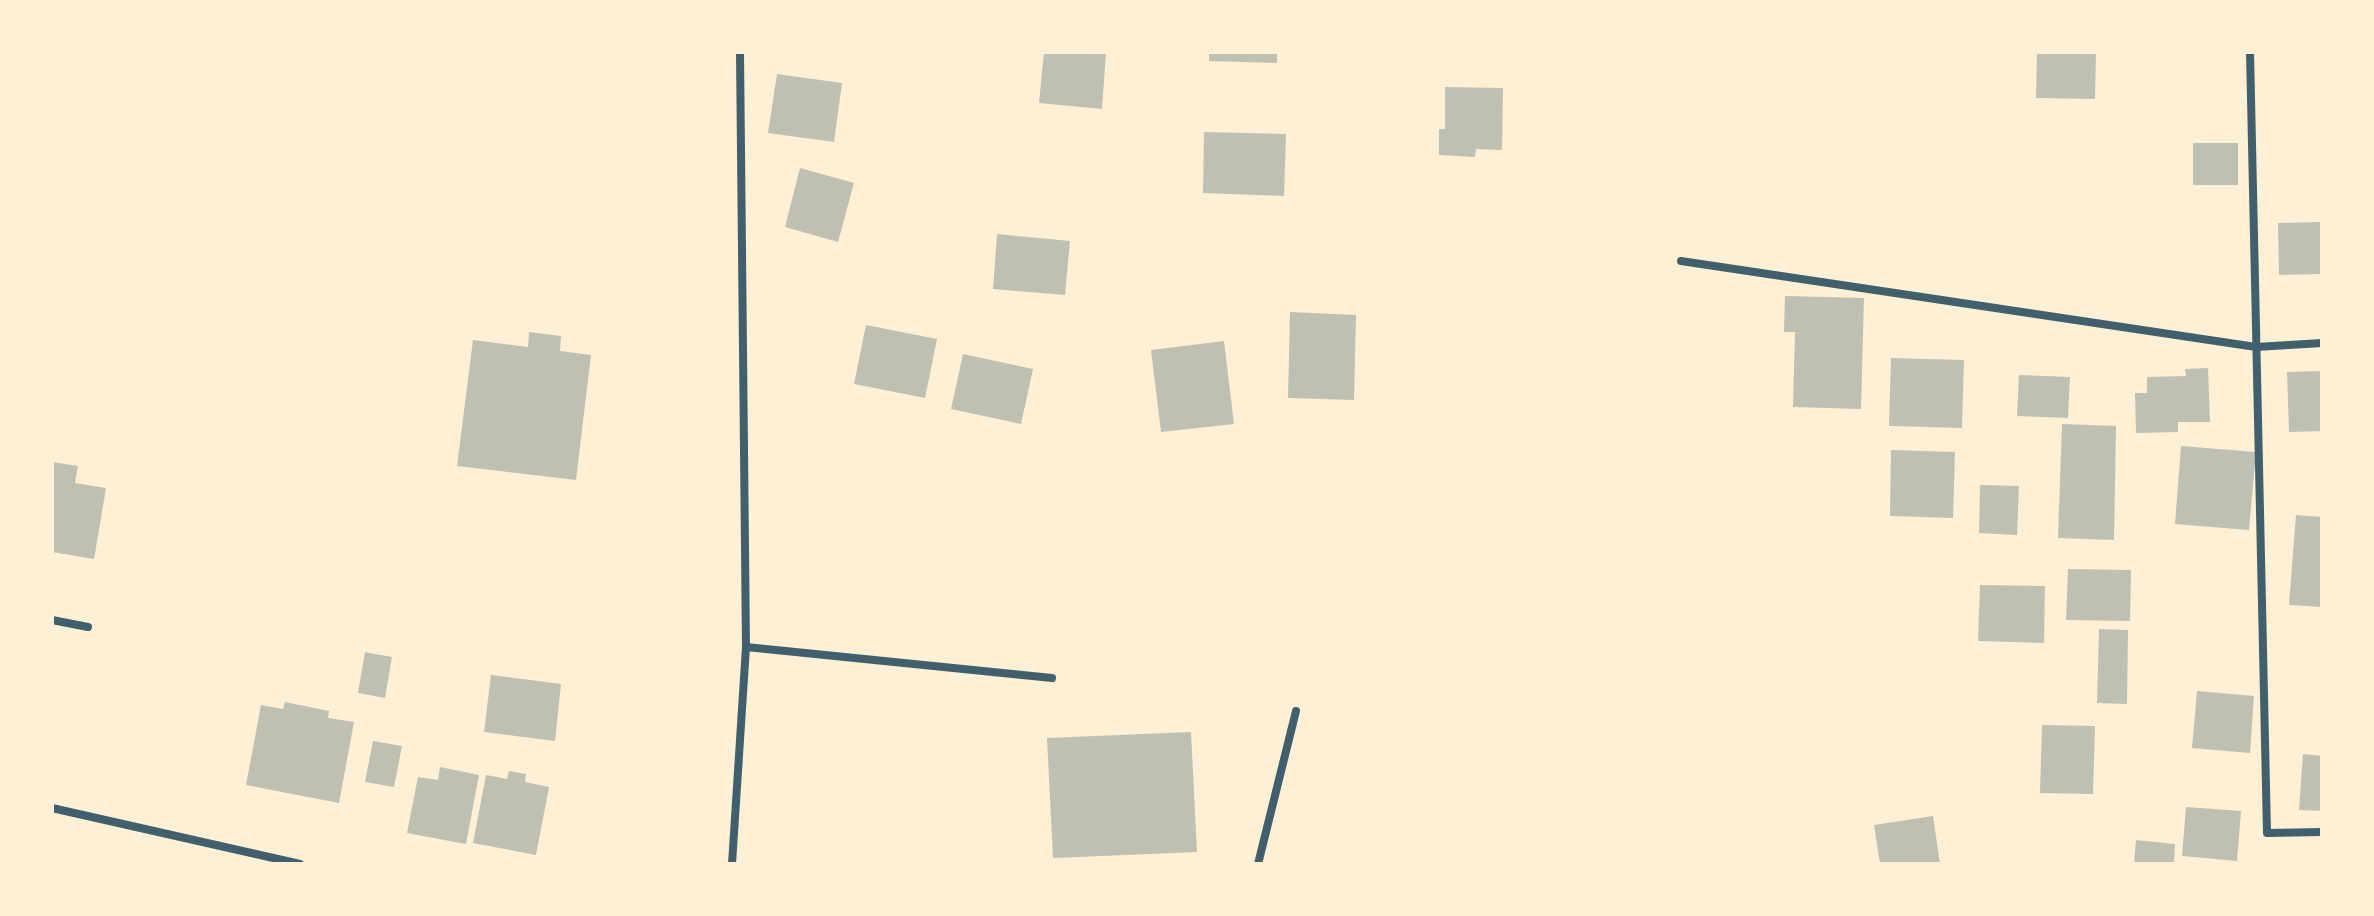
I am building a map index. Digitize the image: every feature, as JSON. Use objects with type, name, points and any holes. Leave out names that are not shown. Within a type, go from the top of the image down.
[{"type":"street","points":[[732,864],[746,647],[740,52]]},
{"type":"street","points":[[2250,52],[2267,833],[2322,832]]},
{"type":"street","points":[[1681,261],[2256,347],[2322,343]]},
{"type":"street","points":[[52,620],[88,627]]},
{"type":"street","points":[[746,647],[1052,678]]},
{"type":"street","points":[[1258,864],[1296,711]]},
{"type":"street","points":[[52,808],[300,864]]},
{"type":"building","points":[[1044,52],[1106,52],[1102,109],[1039,103]]},
{"type":"building","points":[[1209,52],[1277,52],[1277,63],[1209,61]]},
{"type":"building","points":[[2037,52],[2096,52],[2095,99],[2036,98]]},
{"type":"building","points":[[777,74],[842,83],[834,142],[768,133]]},
{"type":"building","points":[[1445,87],[1503,88],[1502,150],[1476,149],[1475,157],[1439,155],[1439,129],[1445,129]]},
{"type":"building","points":[[1204,132],[1286,134],[1284,196],[1203,193]]},
{"type":"building","points":[[2193,143],[2238,143],[2238,185],[2193,185]]},
{"type":"building","points":[[800,168],[854,183],[838,242],[785,227]]},
{"type":"building","points":[[2322,222],[2322,274],[2279,275],[2278,223]]},
{"type":"building","points":[[997,234],[1070,241],[1065,295],[993,289]]},
{"type":"building","points":[[1785,296],[1864,298],[1861,409],[1793,407],[1795,332],[1784,332]]},
{"type":"building","points":[[1290,312],[1356,315],[1354,400],[1288,398]]},
{"type":"building","points":[[866,325],[937,339],[925,398],[854,384]]},
{"type":"building","points":[[529,332],[561,336],[560,351],[591,355],[576,480],[457,466],[473,340],[528,347]]},
{"type":"building","points":[[1224,341],[1234,424],[1161,432],[1151,350]]},
{"type":"building","points":[[963,354],[1033,369],[1021,424],[951,409]]},
{"type":"building","points":[[1891,358],[1964,360],[1962,428],[1889,426]]},
{"type":"building","points":[[2208,368],[2210,422],[2178,422],[2178,432],[2136,433],[2135,393],[2147,393],[2147,377],[2186,376],[2185,369]]},
{"type":"building","points":[[2322,371],[2322,431],[2289,432],[2287,372]]},
{"type":"building","points":[[2019,375],[2070,377],[2068,418],[2017,416]]},
{"type":"building","points":[[2062,424],[2116,426],[2114,540],[2058,538]]},
{"type":"building","points":[[2181,446],[2256,452],[2249,530],[2175,524]]},
{"type":"building","points":[[1891,450],[1955,452],[1953,518],[1890,516]]},
{"type":"building","points":[[52,462],[78,466],[75,483],[106,488],[94,559],[52,552]]},
{"type":"building","points":[[1980,485],[2019,486],[2017,535],[1979,533]]},
{"type":"building","points":[[2296,515],[2322,517],[2322,607],[2289,605]]},
{"type":"building","points":[[2068,569],[2131,570],[2130,621],[2066,620]]},
{"type":"building","points":[[1980,585],[2045,586],[2044,643],[1978,641]]},
{"type":"building","points":[[2099,629],[2128,630],[2127,704],[2097,703]]},
{"type":"building","points":[[365,652],[392,657],[385,698],[358,693]]},
{"type":"building","points":[[491,675],[561,684],[555,741],[484,732]]},
{"type":"building","points":[[2197,691],[2254,696],[2250,753],[2192,748]]},
{"type":"building","points":[[285,702],[329,711],[328,718],[354,722],[339,803],[246,785],[261,705],[283,709]]},
{"type":"building","points":[[2042,725],[2095,726],[2093,794],[2040,793]]},
{"type":"building","points":[[1191,732],[1197,852],[1053,858],[1047,738]]},
{"type":"building","points":[[373,741],[402,746],[394,787],[365,782]]},
{"type":"building","points":[[2303,754],[2322,756],[2322,811],[2299,810]]},
{"type":"building","points":[[440,767],[479,775],[466,844],[407,833],[418,777],[438,780]]},
{"type":"building","points":[[509,771],[526,774],[525,782],[549,787],[536,855],[473,843],[486,775],[507,779]]},
{"type":"building","points":[[2186,807],[2241,811],[2237,861],[2182,856]]},
{"type":"building","points":[[1933,816],[1940,864],[1880,864],[1874,825]]},
{"type":"building","points":[[2136,840],[2175,844],[2174,864],[2134,864]]}]
